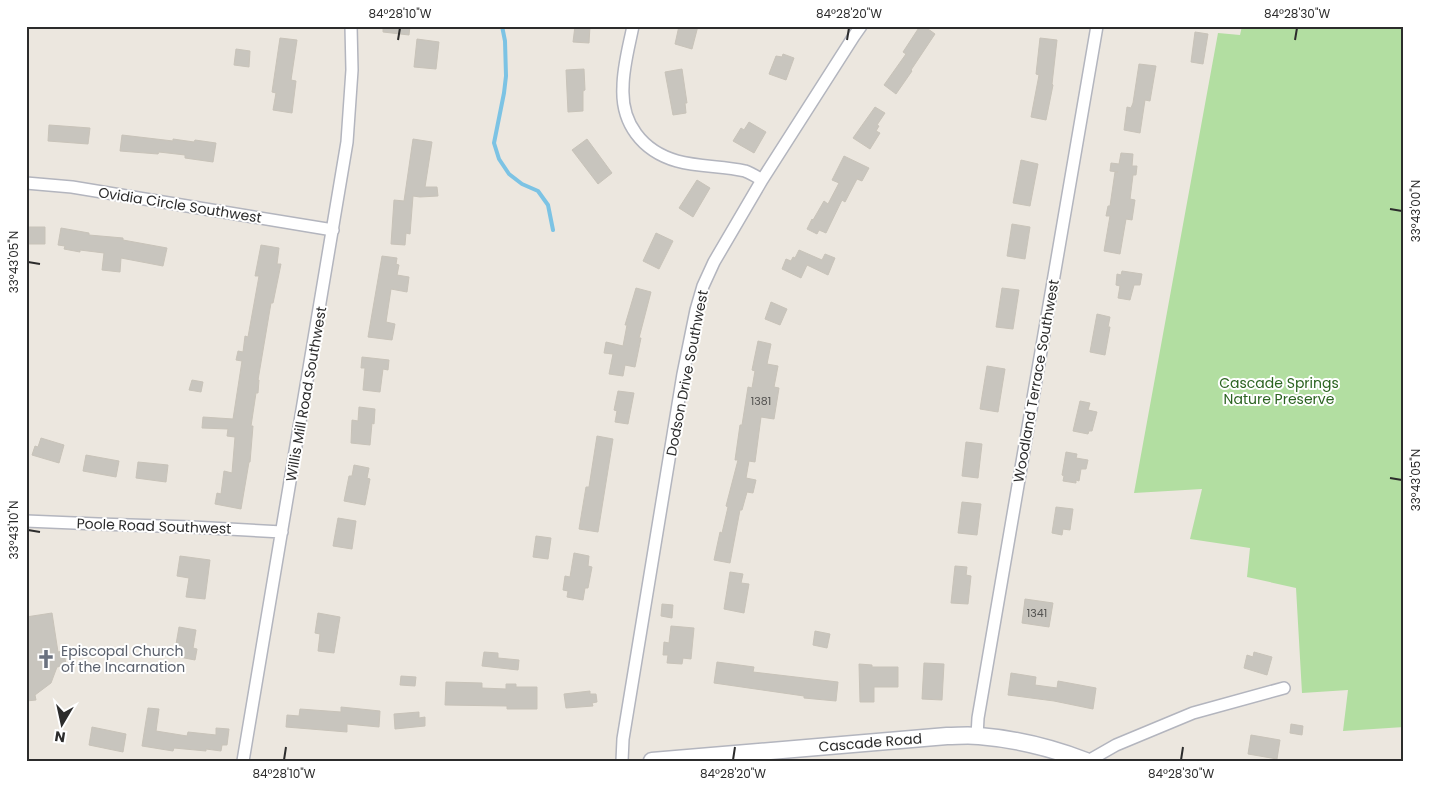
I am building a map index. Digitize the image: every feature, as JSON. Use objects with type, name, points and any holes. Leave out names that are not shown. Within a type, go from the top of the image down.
[{"type":"main road","name":"Cascade Road","points":[[652,761],[744,757],[947,736],[977,736],[1016,740],[1087,761]]},
{"type":"street","name":"Willis Mill Road Southwest","points":[[243,761],[348,142],[352,70],[351,26]]},
{"type":"street","points":[[633,26],[622,86],[623,105],[629,122],[639,138],[652,150],[676,161],[747,172],[762,180]]},
{"type":"street","name":"Dodson Drive Southwest","points":[[622,761],[623,739],[683,374],[696,310],[703,286],[714,262],[762,180],[861,26]]},
{"type":"street","name":"Woodland Terrace Southwest","points":[[977,736],[1097,26]]},
{"type":"street","name":"Ovidia Circle Southwest","points":[[26,183],[72,187],[333,230]]},
{"type":"street","name":"Poole Road Southwest","points":[[26,520],[192,526],[282,532]]},
{"type":"street","points":[[1087,761],[1116,745],[1193,714],[1284,688]]},
{"type":"green space","name":"Cascade Springs Nature Preserve","points":[[1242,26],[1404,26],[1404,727],[1343,731],[1348,690],[1302,693],[1296,588],[1247,577],[1250,548],[1190,539],[1202,489],[1134,493],[1218,33],[1240,35]]},
{"type":"building","points":[[383,26],[410,26],[409,35],[383,32]]},
{"type":"building","points":[[575,26],[590,26],[589,43],[573,42]]},
{"type":"building","points":[[679,26],[698,26],[692,49],[675,44]]},
{"type":"building","points":[[920,26],[924,26],[935,34],[896,94],[884,85],[906,54],[903,52]]},
{"type":"building","points":[[1195,32],[1208,34],[1203,64],[1191,62]]},
{"type":"building","points":[[280,38],[297,40],[291,80],[296,81],[292,113],[273,110],[276,93],[272,92]]},
{"type":"building","points":[[1040,38],[1057,40],[1053,85],[1046,120],[1031,117],[1039,75],[1036,74]]},
{"type":"building","points":[[417,39],[439,42],[436,69],[414,67]]},
{"type":"building","points":[[236,49],[250,51],[249,67],[234,65]]},
{"type":"building","points":[[783,54],[794,58],[786,80],[769,74],[776,56],[782,57]]},
{"type":"building","points":[[1139,64],[1156,66],[1150,101],[1145,100],[1140,133],[1124,130],[1127,107],[1131,108],[1133,103]]},
{"type":"building","points":[[584,69],[583,111],[568,112],[566,70]]},
{"type":"building","points":[[682,69],[687,103],[685,103],[686,113],[673,115],[665,72]]},
{"type":"building","points":[[875,107],[885,113],[877,125],[879,126],[876,131],[880,133],[870,149],[853,138]]},
{"type":"building","points":[[749,122],[766,132],[754,153],[733,141],[741,128],[744,130]]},
{"type":"building","points":[[49,125],[90,128],[88,144],[48,141]]},
{"type":"building","points":[[122,135],[173,141],[173,139],[194,142],[195,140],[216,143],[213,162],[185,158],[185,155],[120,151]]},
{"type":"building","points":[[413,139],[432,142],[425,187],[437,187],[438,196],[413,196],[410,234],[406,233],[405,245],[391,244],[394,200],[404,201]]},
{"type":"building","points":[[587,139],[612,173],[598,184],[572,150]]},
{"type":"building","points":[[1121,153],[1133,154],[1132,166],[1137,166],[1136,175],[1133,175],[1130,199],[1135,200],[1132,220],[1126,219],[1120,254],[1104,251],[1110,216],[1106,216],[1108,206],[1110,206],[1115,172],[1118,172],[1110,171],[1111,163],[1119,164]]},
{"type":"building","points":[[844,156],[869,168],[862,181],[857,179],[845,202],[842,200],[826,233],[819,230],[817,234],[807,229],[824,201],[828,204],[839,183],[832,180]]},
{"type":"building","points":[[1021,160],[1038,164],[1030,206],[1013,203]]},
{"type":"building","points":[[697,180],[710,188],[693,217],[679,208]]},
{"type":"building","points":[[1012,224],[1030,227],[1025,259],[1007,256]]},
{"type":"building","points":[[26,227],[45,227],[45,244],[26,244]]},
{"type":"building","points":[[61,228],[89,233],[89,235],[123,238],[123,240],[167,248],[163,266],[121,258],[120,272],[102,270],[104,253],[80,250],[80,252],[64,249],[65,246],[58,245]]},
{"type":"building","points":[[656,233],[673,241],[659,269],[643,261]]},
{"type":"building","points":[[261,245],[279,248],[277,264],[281,264],[273,303],[271,303],[258,380],[258,393],[256,393],[251,426],[253,426],[250,462],[241,509],[215,504],[217,493],[221,494],[224,471],[232,473],[235,437],[227,436],[228,429],[202,428],[203,417],[233,419],[242,361],[236,360],[238,351],[243,352],[245,336],[248,337],[259,276],[255,276]]},
{"type":"building","points":[[799,250],[822,260],[825,254],[835,258],[828,275],[807,265],[801,278],[782,269],[786,259],[791,261]]},
{"type":"building","points":[[382,256],[397,258],[396,264],[399,265],[397,275],[409,277],[407,292],[391,289],[386,322],[395,324],[392,340],[368,337]]},
{"type":"building","points":[[1122,271],[1142,274],[1140,285],[1134,285],[1130,300],[1118,298],[1120,286],[1116,285],[1117,274],[1121,275]]},
{"type":"building","points":[[636,288],[651,292],[639,338],[641,338],[635,367],[625,365],[623,376],[609,374],[613,354],[604,353],[606,342],[623,346],[627,325],[625,325]]},
{"type":"building","points":[[1002,288],[1019,290],[1013,329],[996,327]]},
{"type":"building","points":[[771,302],[787,309],[780,325],[765,319]]},
{"type":"building","points":[[1097,314],[1110,317],[1105,355],[1090,352]]},
{"type":"building","points":[[758,341],[771,344],[767,364],[778,366],[774,387],[779,388],[774,419],[761,417],[755,462],[749,461],[746,478],[756,480],[753,493],[747,492],[742,510],[740,510],[730,563],[714,560],[738,460],[735,460],[740,425],[742,425],[748,387],[752,388],[755,371],[752,370]]},
{"type":"building","points":[[362,357],[389,360],[388,370],[383,369],[380,392],[363,390],[365,368],[361,368]]},
{"type":"building","points":[[987,366],[1005,369],[998,412],[980,409]]},
{"type":"building","points":[[192,380],[203,382],[201,392],[189,390]]},
{"type":"building","points":[[618,391],[634,393],[628,424],[615,422],[617,411],[614,410]]},
{"type":"building","points":[[1080,401],[1090,403],[1088,410],[1097,412],[1092,431],[1089,431],[1088,434],[1073,431]]},
{"type":"building","points":[[359,407],[375,409],[370,445],[351,443],[352,420],[358,421]]},
{"type":"building","points":[[597,436],[613,439],[598,532],[579,529],[586,487],[589,487]]},
{"type":"building","points":[[41,438],[64,445],[59,463],[32,455],[35,446],[38,447]]},
{"type":"building","points":[[966,442],[982,444],[978,478],[962,476]]},
{"type":"building","points":[[1066,452],[1077,454],[1076,458],[1088,460],[1086,469],[1081,469],[1079,481],[1076,480],[1076,483],[1063,481],[1064,476],[1062,475]]},
{"type":"building","points":[[86,455],[119,461],[116,477],[83,471]]},
{"type":"building","points":[[138,462],[168,465],[166,482],[136,478]]},
{"type":"building","points":[[354,465],[369,468],[367,478],[370,479],[365,505],[344,501],[349,476],[352,476]]},
{"type":"building","points":[[962,502],[981,504],[977,535],[958,533]]},
{"type":"building","points":[[1056,507],[1073,509],[1070,530],[1063,529],[1062,535],[1052,533]]},
{"type":"building","points":[[338,518],[356,521],[352,549],[333,546]]},
{"type":"building","points":[[536,536],[551,538],[548,559],[533,557]]},
{"type":"building","points":[[574,553],[589,556],[588,566],[592,567],[588,588],[585,588],[583,600],[567,597],[568,591],[563,590],[565,576],[570,577]]},
{"type":"building","points":[[180,556],[210,560],[205,599],[186,597],[189,578],[177,576]]},
{"type":"building","points":[[955,566],[967,567],[966,575],[971,576],[968,604],[951,603]]},
{"type":"building","points":[[730,572],[743,574],[741,583],[749,584],[744,613],[724,609]]},
{"type":"building","points":[[1025,599],[1053,603],[1049,627],[1022,623]]},
{"type":"building","points":[[662,604],[673,605],[672,618],[661,616]]},
{"type":"building","name":"Episcopal Church of the Incarnation","points":[[52,613],[58,652],[64,651],[66,665],[57,667],[51,683],[35,695],[36,700],[26,701],[26,617]]},
{"type":"building","points":[[318,613],[340,617],[334,653],[318,651],[320,634],[315,633]]},
{"type":"building","points":[[671,626],[694,628],[691,659],[683,658],[682,664],[667,663],[668,655],[663,655],[664,642],[669,643]]},
{"type":"building","points":[[179,627],[196,630],[193,648],[197,649],[195,660],[174,656]]},
{"type":"building","points":[[815,631],[830,634],[827,648],[813,645]]},
{"type":"building","points":[[484,652],[498,653],[498,658],[519,660],[518,670],[482,666]]},
{"type":"building","points":[[1254,652],[1272,657],[1267,675],[1244,668],[1247,655],[1253,657]]},
{"type":"building","points":[[717,662],[754,667],[753,672],[838,682],[836,701],[804,698],[804,696],[714,683]]},
{"type":"building","points":[[924,663],[944,664],[942,700],[922,699]]},
{"type":"building","points":[[859,664],[872,665],[872,667],[898,667],[898,687],[874,687],[874,702],[860,702]]},
{"type":"building","points":[[1011,673],[1036,677],[1035,685],[1057,688],[1058,681],[1096,688],[1093,709],[1054,701],[1008,695]]},
{"type":"building","points":[[401,676],[416,677],[415,686],[400,685]]},
{"type":"building","points":[[446,682],[482,683],[482,688],[506,689],[506,684],[516,684],[516,687],[537,687],[537,709],[507,709],[507,706],[445,705]]},
{"type":"building","points":[[590,691],[590,694],[596,694],[597,702],[592,703],[593,706],[566,708],[564,694]]},
{"type":"building","points":[[341,707],[380,711],[379,727],[347,724],[347,732],[286,727],[287,715],[299,716],[300,709],[341,712]]},
{"type":"building","points":[[148,708],[159,709],[156,731],[187,736],[188,732],[216,735],[216,728],[229,729],[227,745],[222,745],[221,751],[174,748],[173,751],[142,746]]},
{"type":"building","points":[[419,712],[419,718],[425,717],[425,726],[395,729],[394,714]]},
{"type":"building","points":[[1291,724],[1303,726],[1302,735],[1290,733]]},
{"type":"building","points":[[92,727],[126,734],[123,752],[89,745]]},
{"type":"building","points":[[1251,735],[1280,740],[1277,759],[1248,754]]},
{"type":"waterway","points":[[502,26],[505,41],[506,76],[494,143],[499,159],[509,174],[522,184],[538,191],[548,205],[553,230]]},
{"type":"place","name":"Episcopal Church of the Incarnation","points":[[46,659]]}]
